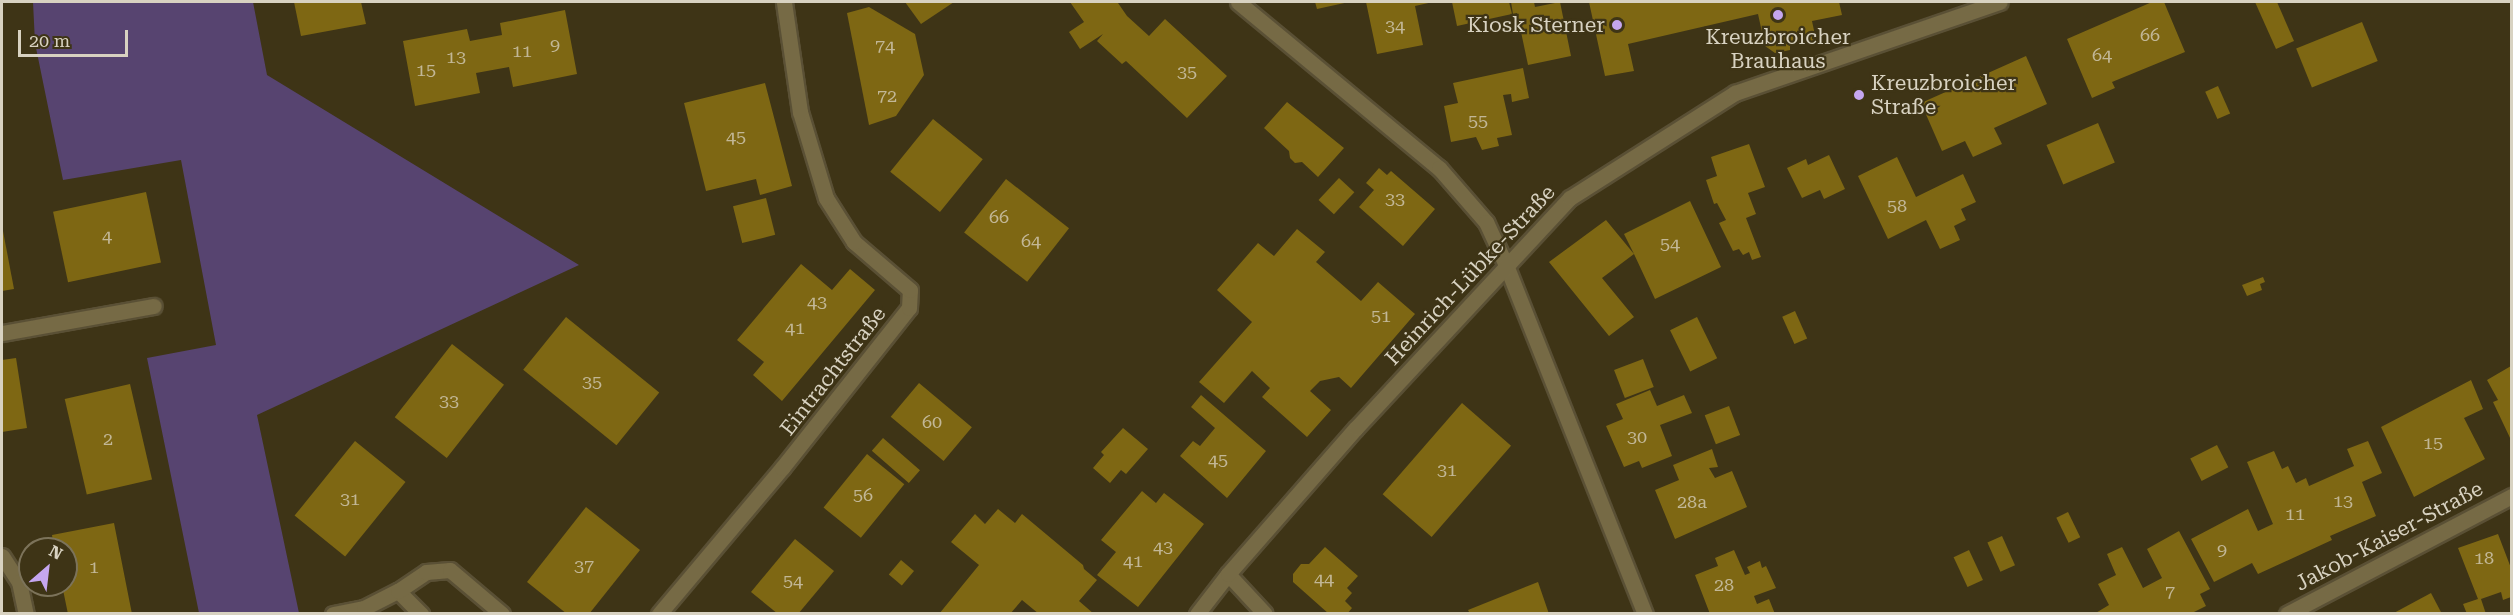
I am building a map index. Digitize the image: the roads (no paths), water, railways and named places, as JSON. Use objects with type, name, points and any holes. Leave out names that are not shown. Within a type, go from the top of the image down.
[{"type":"street","name":"Eintrachtstraße","points":[[659,614],[782,468],[909,308],[910,291],[854,242],[826,198],[800,112],[784,2]]},
{"type":"street","points":[[1238,2],[1439,168],[1486,222],[1506,265],[1645,614]]},
{"type":"street","name":"Heinrich-Lübke-Straße","points":[[1197,614],[1227,574],[1356,428],[1570,198],[1736,93],[2000,2]]},
{"type":"street","points":[[2,333],[154,306]]},
{"type":"street","name":"Jakob-Kaiser-Straße","points":[[2287,614],[2511,495]]},
{"type":"street","points":[[2,556],[20,582],[26,614]]},
{"type":"street","points":[[333,614],[364,608],[398,591],[426,572],[450,570],[502,614]]},
{"type":"street","points":[[1227,574],[1264,614]]},
{"type":"street","points":[[398,591],[421,614]]},
{"type":"place","name":"Kreuzbroicher Brauhaus","points":[[1778,15]]},
{"type":"place","name":"Kiosk Sterner","points":[[1617,25]]},
{"type":"place","name":"Kreuzbroicher Straße","points":[[1859,95]]}]
